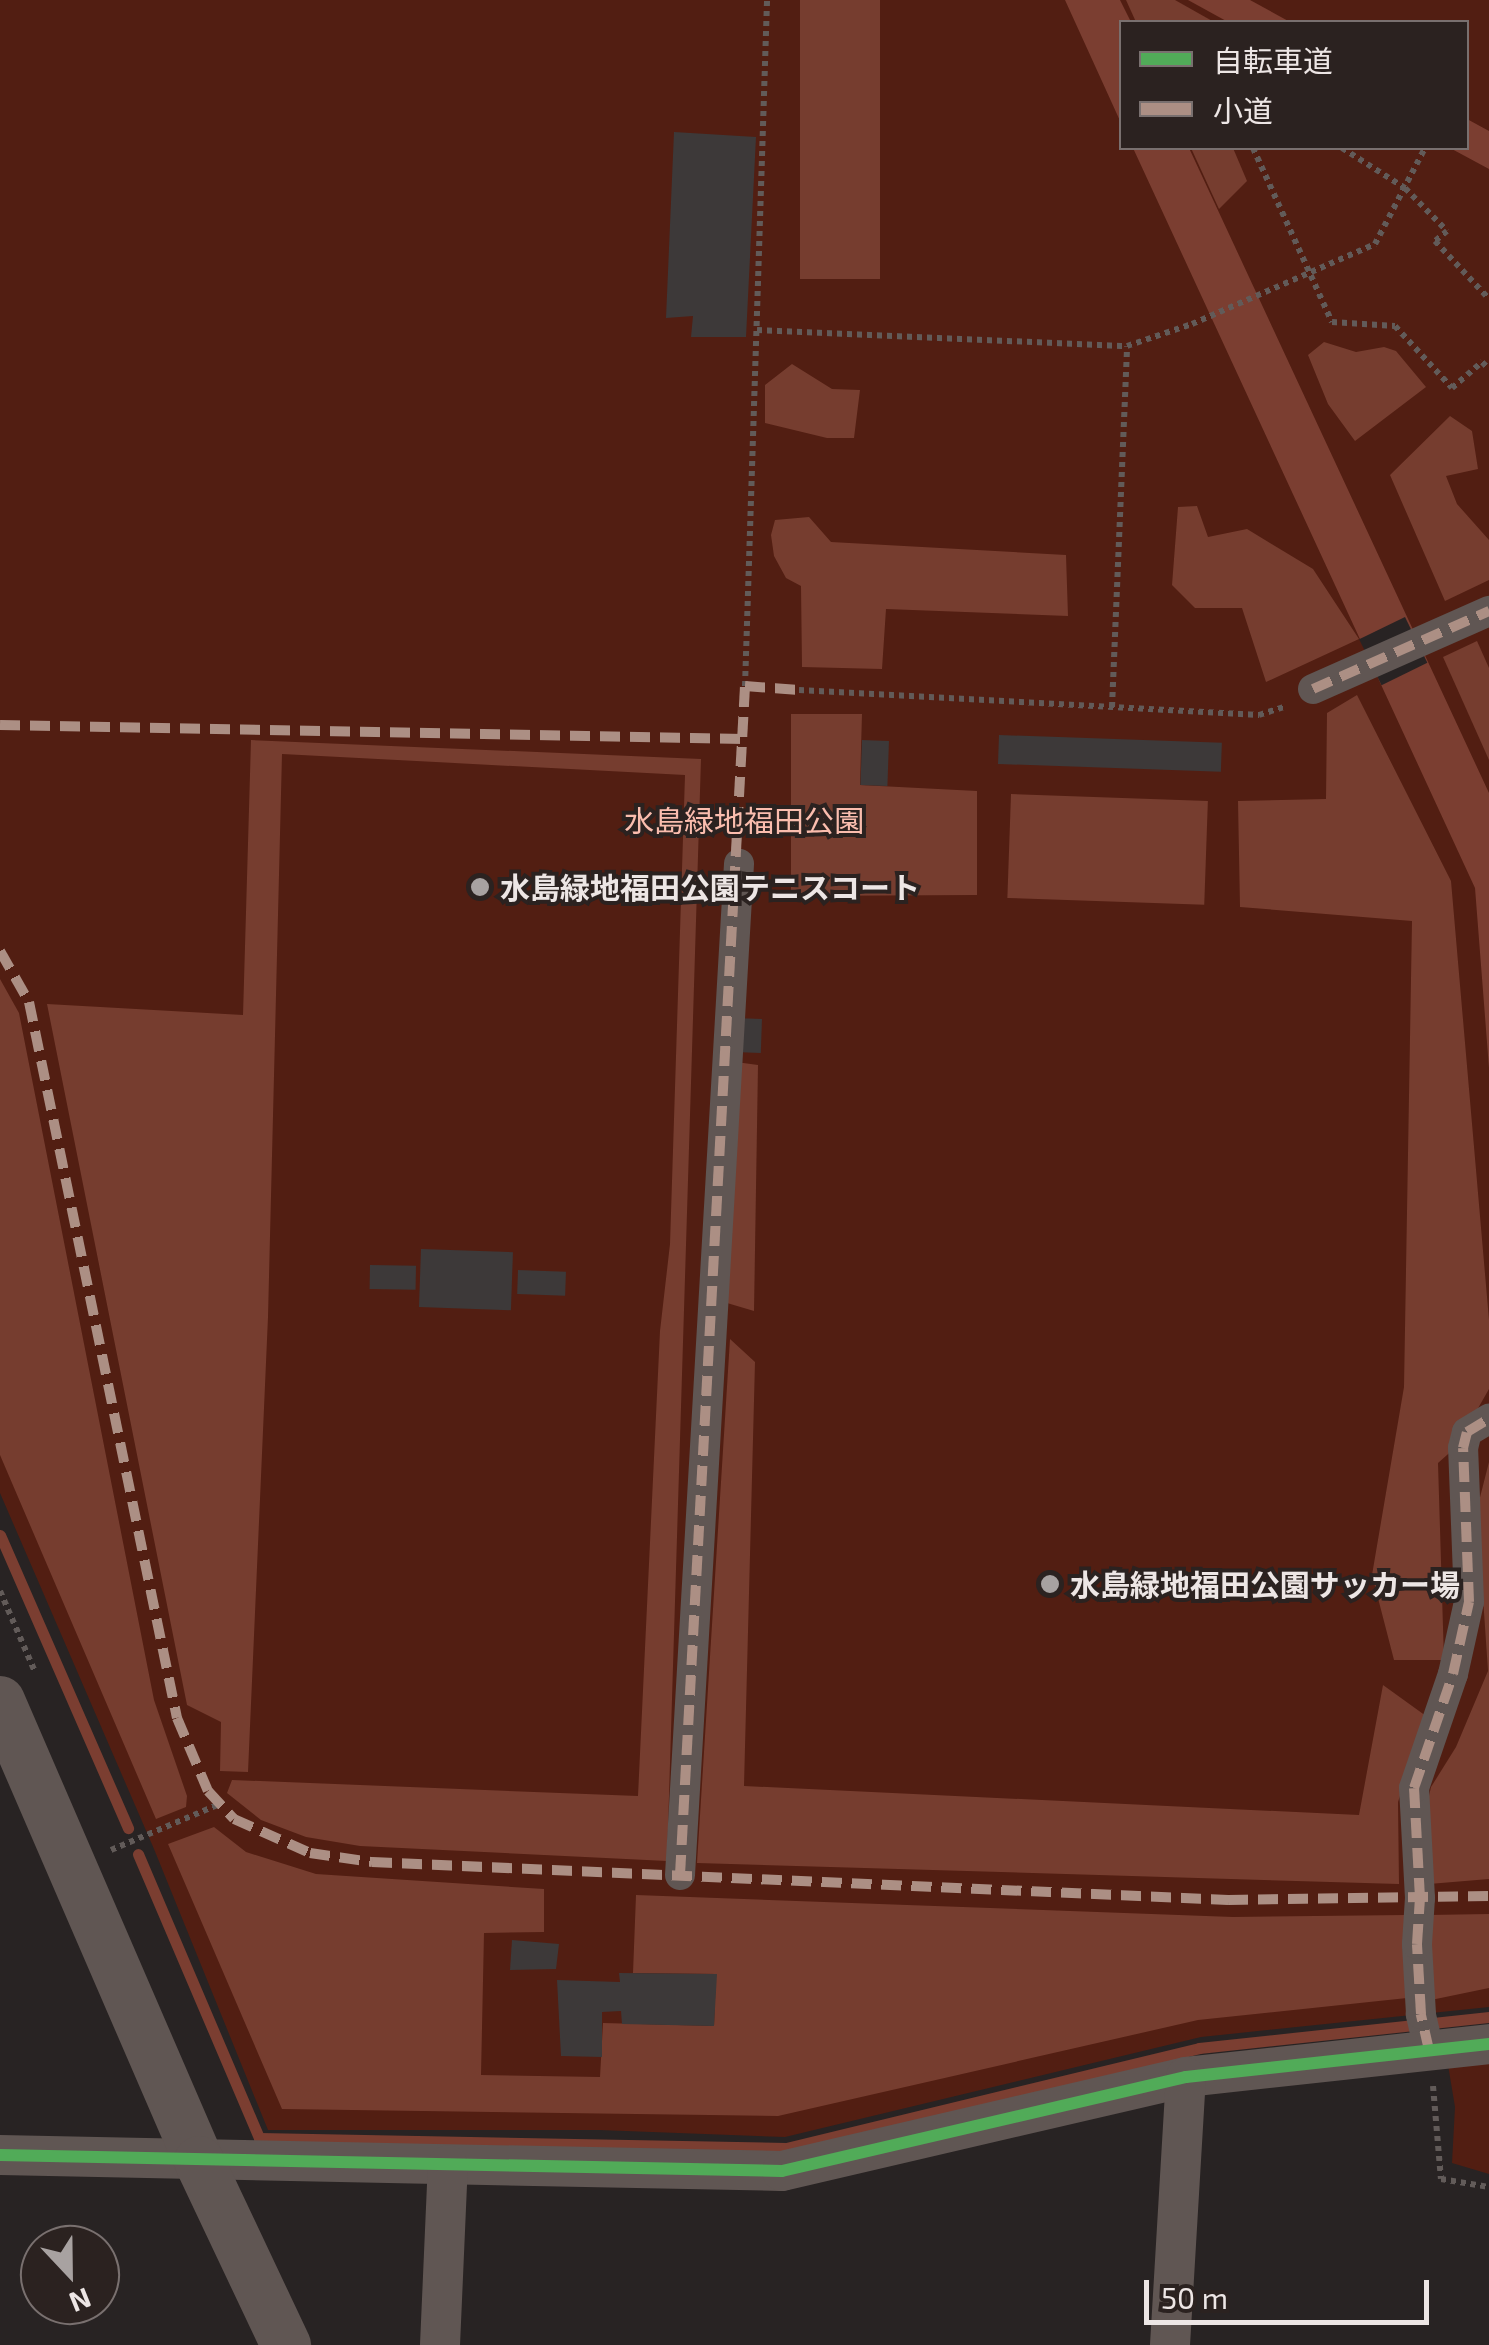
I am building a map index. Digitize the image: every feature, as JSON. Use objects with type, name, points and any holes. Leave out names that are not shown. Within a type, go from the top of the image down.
[{"type":"street","points":[[1313,689],[1417,642],[1487,617]]},
{"type":"street","points":[[680,1875],[738,864]]},
{"type":"street","points":[[1425,2032],[1414,1788],[1453,1674],[1469,1602],[1463,1448],[1467,1432],[1489,1419]]},
{"type":"street","points":[[0,1701],[199,2161],[286,2345]]},
{"type":"street","points":[[0,2155],[782,2171],[1186,2077],[1425,2032],[1489,2044]]},
{"type":"street","points":[[1170,2345],[1186,2077]]},
{"type":"street","points":[[439,2165],[440,2345]]},
{"type":"path","points":[[746,686],[767,0]]},
{"type":"path","points":[[1254,150],[1332,322],[1395,326],[1452,388],[1482,362],[1489,369]]},
{"type":"path","points":[[1345,150],[1405,188],[1447,231],[1435,242],[1489,299]]},
{"type":"path","points":[[756,330],[1127,346],[1203,318],[1375,244],[1424,150]]},
{"type":"path","points":[[1112,707],[1127,346]]},
{"type":"path","points":[[800,690],[1259,715],[1288,706],[1313,689]]},
{"type":"path","points":[[112,1850],[220,1804]]},
{"type":"path","points":[[1425,2032],[1441,2179],[1489,2187]]},
{"type":"green space","name":"水島緑地福田公園","points":[[0,0],[1489,0],[1489,2007],[1201,2037],[785,2137],[599,2130],[268,2130],[154,1849],[0,1493]]},
{"type":"green space","points":[[1489,2053],[1489,2174],[1452,2163],[1455,2107],[1447,2059]]},
{"type":"shaded area","points":[[800,0],[880,0],[880,279],[800,279]]},
{"type":"shaded area","points":[[1065,0],[1120,0],[1130,20],[1119,20],[1119,119]]},
{"type":"shaded area","points":[[1126,0],[1175,0],[1210,20],[1135,20]]},
{"type":"shaded area","points":[[1188,0],[1250,0],[1286,20],[1224,20]]},
{"type":"shaded area","points":[[1469,120],[1489,131],[1489,169],[1454,150],[1469,150]]},
{"type":"shaded area","points":[[1134,150],[1190,150],[1489,793],[1489,1068],[1475,888]]},
{"type":"shaded area","points":[[1192,150],[1234,150],[1247,181],[1219,209]]},
{"type":"shaded area","points":[[1324,342],[1356,352],[1384,347],[1396,351],[1426,387],[1355,441],[1328,404],[1308,355]]},
{"type":"shaded area","points":[[792,364],[832,389],[860,390],[854,438],[827,438],[765,423],[765,385]]},
{"type":"shaded area","points":[[1450,416],[1472,431],[1478,469],[1446,476],[1457,504],[1489,540],[1489,580],[1445,601],[1390,475]]},
{"type":"shaded area","points":[[1197,506],[1208,537],[1247,529],[1313,569],[1359,639],[1266,682],[1242,608],[1195,608],[1172,585],[1178,507]]},
{"type":"shaded area","points":[[809,517],[831,542],[1066,555],[1068,616],[886,609],[882,669],[802,667],[801,586],[786,578],[774,556],[771,535],[775,520]]},
{"type":"shaded area","points":[[1477,641],[1489,668],[1489,760],[1443,657]]},
{"type":"shaded area","points":[[1357,695],[1451,881],[1489,1320],[1489,1389],[1456,1447],[1438,1463],[1444,1660],[1394,1660],[1372,1575],[1404,1387],[1412,921],[1240,907],[1238,801],[1326,799],[1327,713]]},
{"type":"shaded area","points":[[791,714],[862,714],[860,785],[977,791],[977,895],[791,896]]},
{"type":"shaded area","points":[[251,740],[701,759],[667,1861],[360,1846],[306,1837],[261,1820],[227,1793],[232,1780],[638,1796],[660,1331],[670,1244],[685,775],[282,754],[268,1317],[248,1772],[220,1771],[221,1722],[187,1705],[47,1004],[243,1015]]},
{"type":"shaded area","points":[[1011,794],[1208,801],[1204,905],[1007,898]]},
{"type":"shaded area","points":[[0,979],[19,1013],[154,1700],[187,1796],[186,1807],[156,1819],[0,1455]]},
{"type":"shaded area","points":[[736,1062],[758,1065],[754,1311],[727,1303]]},
{"type":"shaded area","points":[[730,1339],[755,1362],[744,1786],[1359,1815],[1383,1685],[1426,1716],[1398,1802],[1399,1884],[697,1863]]},
{"type":"shaded area","points":[[1489,1462],[1489,1879],[1429,1884],[1421,1832],[1431,1787],[1456,1747],[1488,1671],[1477,1509]]},
{"type":"shaded area","points":[[214,1827],[246,1852],[316,1874],[544,1889],[544,1932],[484,1933],[481,2075],[600,2077],[603,2023],[714,2026],[716,1974],[633,1973],[636,1895],[1233,1917],[1406,1915],[1407,1998],[1198,2020],[778,2116],[282,2109],[168,1844]]},
{"type":"shaded area","points":[[1489,1914],[1489,1988],[1431,2000],[1428,1915]]},
{"type":"pier","points":[[1405,617],[1427,663],[1382,685],[1359,639]]},
{"type":"building","points":[[674,132],[756,137],[746,337],[691,337],[693,316],[666,318]]},
{"type":"building","points":[[999,735],[1222,743],[1221,772],[998,764]]},
{"type":"building","points":[[862,740],[889,741],[887,786],[860,785]]},
{"type":"building","points":[[735,1018],[762,1019],[761,1053],[734,1052]]},
{"type":"building","points":[[421,1249],[513,1252],[511,1310],[419,1307]]},
{"type":"building","points":[[370,1265],[416,1266],[416,1290],[370,1289]]},
{"type":"building","points":[[518,1270],[566,1272],[565,1296],[517,1294]]},
{"type":"building","points":[[512,1940],[559,1944],[556,1969],[510,1970]]},
{"type":"building","points":[[619,1973],[717,1974],[714,2026],[622,2024],[621,2011],[602,2012],[602,2057],[561,2056],[557,1980],[620,1982]]},
{"type":"waterway","points":[[0,1535],[128,1828]]},
{"type":"waterway","points":[[138,1854],[259,2138],[786,2148],[1199,2048],[1489,2017]]},
{"type":"marked path","points":[[1313,689],[1489,611]]},
{"type":"marked path","points":[[680,1875],[745,686],[799,690]]},
{"type":"marked path","points":[[0,725],[744,739]]},
{"type":"marked path","points":[[0,951],[29,1002],[177,1718],[208,1791],[234,1819],[310,1853],[372,1862],[1228,1900],[1489,1896]]},
{"type":"marked path","points":[[1429,2050],[1421,2014],[1414,1788],[1453,1674],[1469,1602],[1463,1448],[1467,1432],[1489,1419]]},
{"type":"cycle path","points":[[0,2155],[782,2171],[1186,2077],[1489,2044]]},
{"type":"place","name":"水島緑地福田公園テニスコート","points":[[480,887]]},
{"type":"place","name":"水島緑地福田公園サッカー場","points":[[1050,1584]]}]
